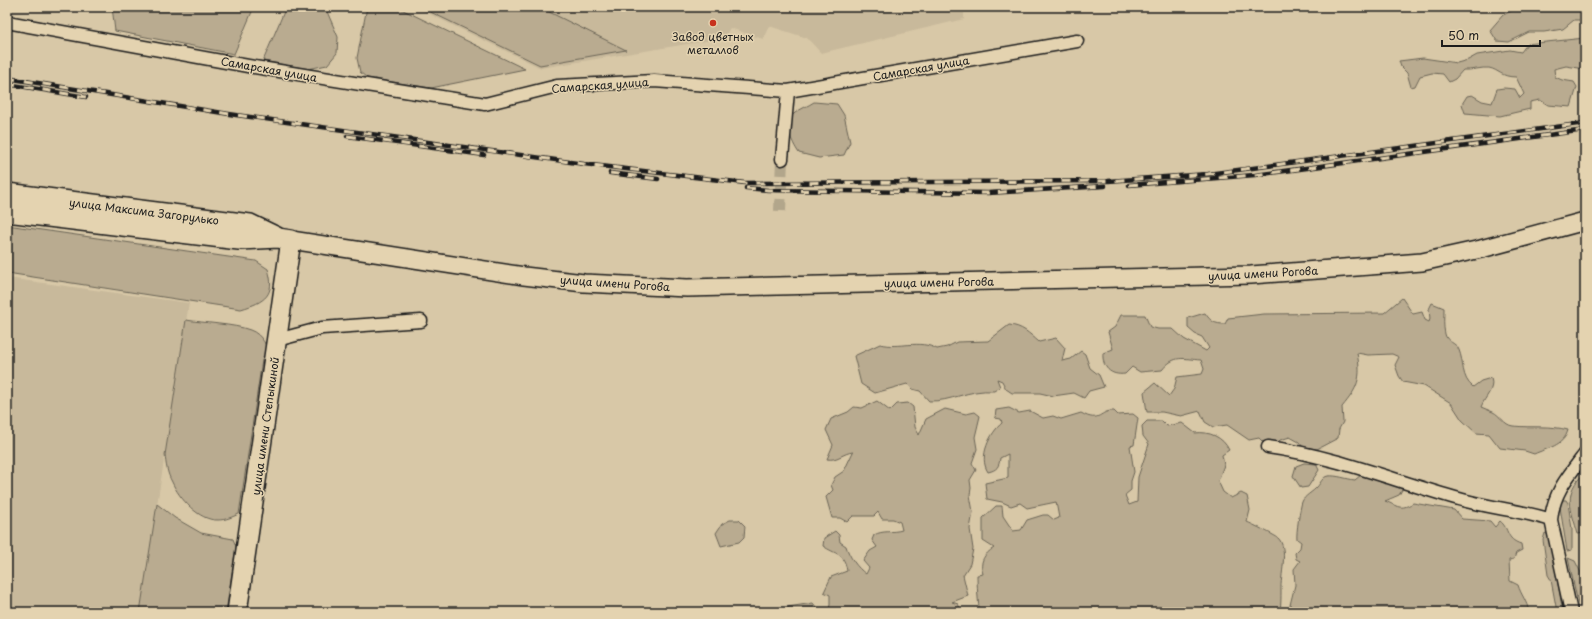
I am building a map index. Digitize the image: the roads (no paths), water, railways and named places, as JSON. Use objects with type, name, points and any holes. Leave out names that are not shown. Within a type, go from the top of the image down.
[{"type":"main road","name":"улица Максима Загорулько","points":[[7,193],[250,224],[284,239]]},
{"type":"main road","name":"улица Максима Загорулько","points":[[7,212],[239,240],[284,239]]},
{"type":"main road","name":"улица имени Рогова","points":[[284,239],[524,276],[584,283],[695,288],[1251,275],[1362,267],[1422,262],[1481,250],[1585,221]]},
{"type":"main road","name":"улица имени Степыкиной","points":[[237,612],[277,340],[284,239]]},
{"type":"street","name":"Самарская улица","points":[[7,22],[248,66],[485,104],[557,86],[646,82],[788,91],[1077,41]]},
{"type":"street","points":[[782,159],[788,91]]},
{"type":"street","points":[[277,340],[322,328],[421,321]]},
{"type":"street","points":[[1268,447],[1300,451],[1461,500],[1528,512],[1551,520]]},
{"type":"street","points":[[1571,612],[1551,520],[1554,500],[1564,481],[1585,454]]},
{"type":"tunnel","points":[[780,211],[782,159]]},
{"type":"railway","points":[[7,78],[229,114],[584,164],[745,183],[1108,181],[1208,174],[1585,123]]},
{"type":"railway","points":[[7,84],[86,97]]},
{"type":"railway","points":[[1129,185],[1255,175],[1585,130]]},
{"type":"railway","points":[[347,136],[484,155]]},
{"type":"railway","points":[[610,173],[658,179]]},
{"type":"railway","points":[[746,188],[768,190],[988,193],[1105,186]]},
{"type":"place","name":"Завод цветных металлов","points":[[713,23]]}]
